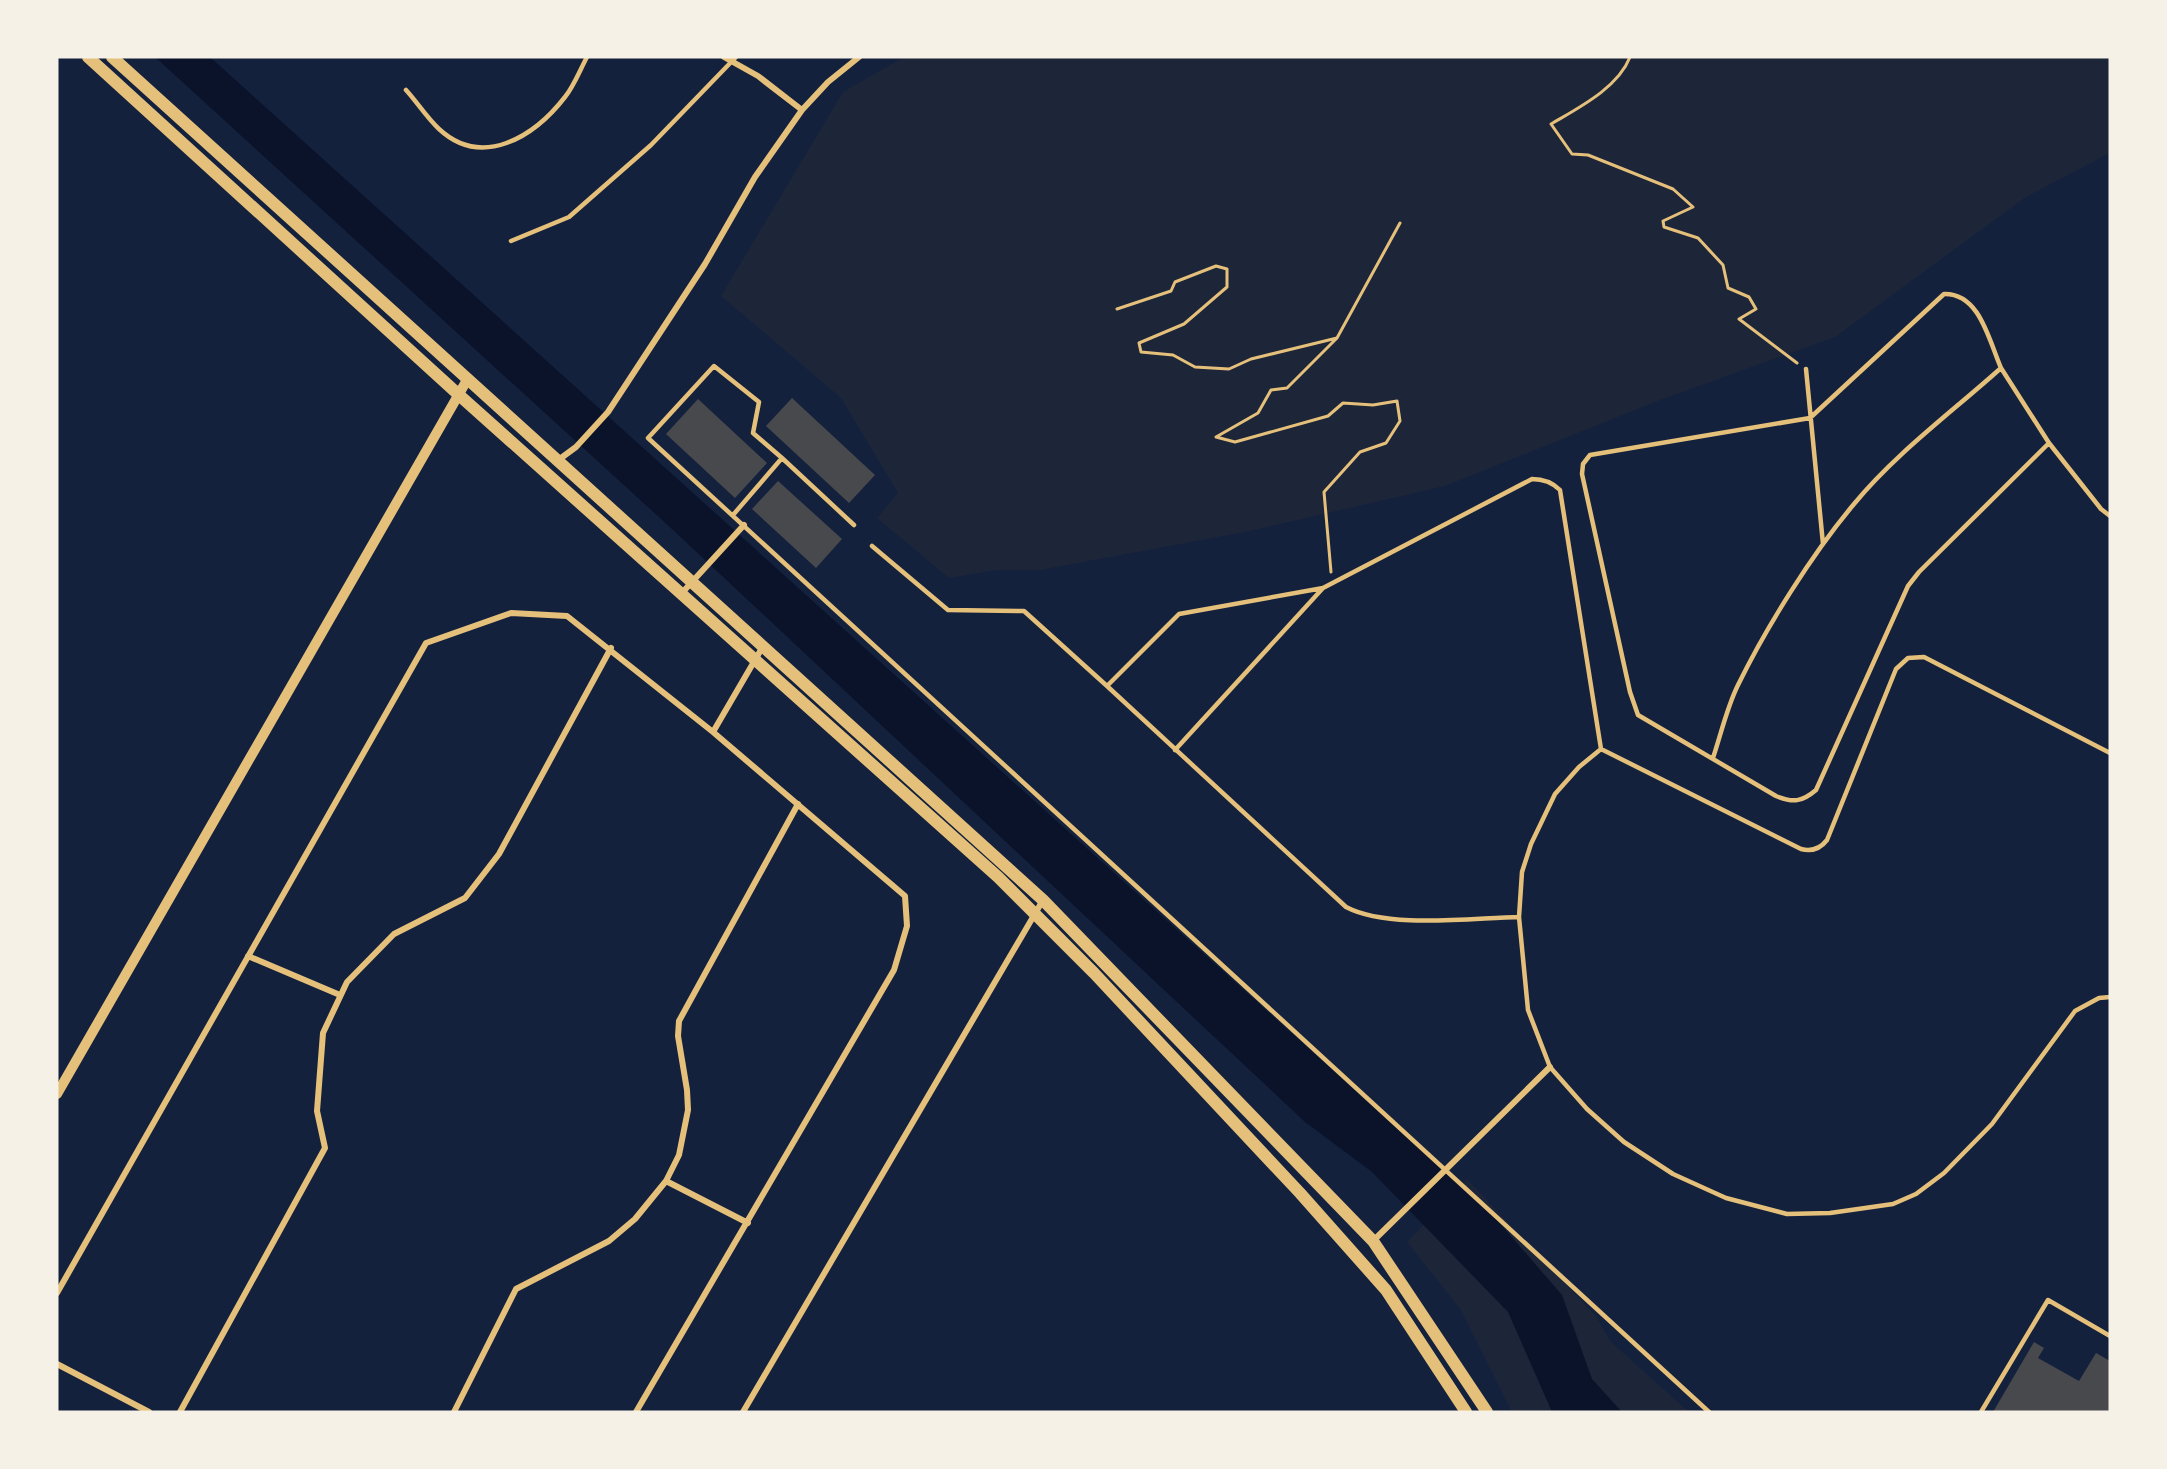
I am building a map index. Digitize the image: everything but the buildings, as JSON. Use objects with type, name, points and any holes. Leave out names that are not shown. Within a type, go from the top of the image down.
[{"type":"main road","points":[[88,57],[459,395],[989,869],[1035,914],[1094,973],[1237,1126],[1386,1290],[1466,1412]]},
{"type":"main road","points":[[112,57],[762,648],[1043,900],[1373,1241],[1487,1412]]},
{"type":"street","points":[[724,57],[734,59],[802,110]]},
{"type":"street","points":[[557,461],[576,447],[609,412],[705,264],[755,177],[802,110],[828,82],[859,57]]},
{"type":"street","points":[[57,1094],[467,380]]},
{"type":"street","points":[[681,594],[744,525]]},
{"type":"street","points":[[57,1293],[426,643],[511,613],[567,616],[611,648],[713,732],[905,896],[907,926],[894,970],[636,1412]]},
{"type":"street","points":[[180,1412],[324,1148],[317,1111],[323,1033],[347,982],[394,934],[465,898],[499,854],[611,648]]},
{"type":"street","points":[[713,732],[762,648]]},
{"type":"street","points":[[454,1412],[516,1289],[609,1240],[635,1220],[666,1181],[679,1155],[688,1110],[678,1036],[679,1021],[798,804]]},
{"type":"street","points":[[742,1412],[1043,900]]},
{"type":"street","points":[[248,957],[340,995]]},
{"type":"street","points":[[1373,1241],[1550,1067]]},
{"type":"street","points":[[666,1181],[748,1223]]},
{"type":"street","points":[[57,1364],[149,1412]]},
{"type":"lane","points":[[406,90],[439,129],[470,147],[486,149],[502,146],[537,127],[565,97],[588,57]]},
{"type":"lane","points":[[511,241],[568,217],[651,145],[734,59]]},
{"type":"lane","points":[[2049,443],[1919,572],[1908,586],[1816,790],[1801,800],[1788,801],[1638,715],[1630,692],[1581,468],[1585,460],[1594,454],[1810,418],[1944,294],[1959,296],[1973,305],[2001,368],[2049,443],[2101,509],[2110,516]]},
{"type":"lane","points":[[854,525],[753,433],[759,402],[714,366],[648,438],[1709,1412]]},
{"type":"lane","points":[[1713,758],[1737,686],[1800,579],[1824,544],[1854,504],[1893,463],[2001,368]]},
{"type":"lane","points":[[1806,369],[1824,544]]},
{"type":"lane","points":[[733,515],[782,458]]},
{"type":"lane","points":[[1107,686],[1179,614],[1323,588],[1532,479],[1555,485],[1560,490],[1601,749]]},
{"type":"lane","points":[[872,546],[948,610],[1024,610],[1328,892],[1356,912],[1389,919],[1519,917]]},
{"type":"lane","points":[[1175,750],[1323,588]]},
{"type":"lane","points":[[1601,749],[1801,849],[1811,850],[1827,840],[1896,669],[1908,658],[1924,657],[2110,753]]},
{"type":"lane","points":[[1601,749],[1579,767],[1555,794],[1531,844],[1522,872],[1519,917],[1528,1010],[1550,1067],[1587,1109],[1624,1142],[1673,1174],[1750,1206],[1787,1214],[1830,1213],[1893,1204],[1916,1194],[1944,1173],[1992,1124],[2076,1011],[2099,998],[2110,997]]},
{"type":"lane","points":[[1981,1412],[2048,1300],[2110,1336]]},
{"type":"path","points":[[1630,57],[1607,86],[1551,124],[1572,154],[1588,155],[1673,189],[1692,207],[1663,221],[1664,227],[1698,238],[1723,265],[1728,288],[1749,297],[1756,309],[1738,319],[1806,369]]},
{"type":"path","points":[[1332,584],[1324,492],[1360,452],[1386,443],[1400,421],[1396,401],[1374,405],[1343,403],[1328,416],[1235,442],[1216,437],[1257,413],[1271,390],[1287,388],[1337,338],[1400,224]]},
{"type":"path","points":[[1118,309],[1171,291],[1175,282],[1216,266],[1227,269],[1227,287],[1184,324],[1139,343],[1141,352],[1173,355],[1195,367],[1229,369],[1251,359],[1337,338]]},
{"type":"shaded area","points":[[155,57],[210,57],[1491,1213],[1562,1295],[1592,1379],[1622,1412],[1552,1412],[1508,1312],[1372,1172],[1305,1122],[673,530]]},
{"type":"shaded area","points":[[904,57],[2110,57],[2110,153],[2026,197],[1835,337],[1660,400],[1445,486],[1245,532],[1040,570],[996,570],[949,578],[877,518],[898,493],[841,398],[721,296],[843,92]]},
{"type":"shaded area","points":[[1467,1179],[1596,1316],[1610,1341],[1689,1412],[1512,1412],[1461,1310],[1407,1242]]}]
